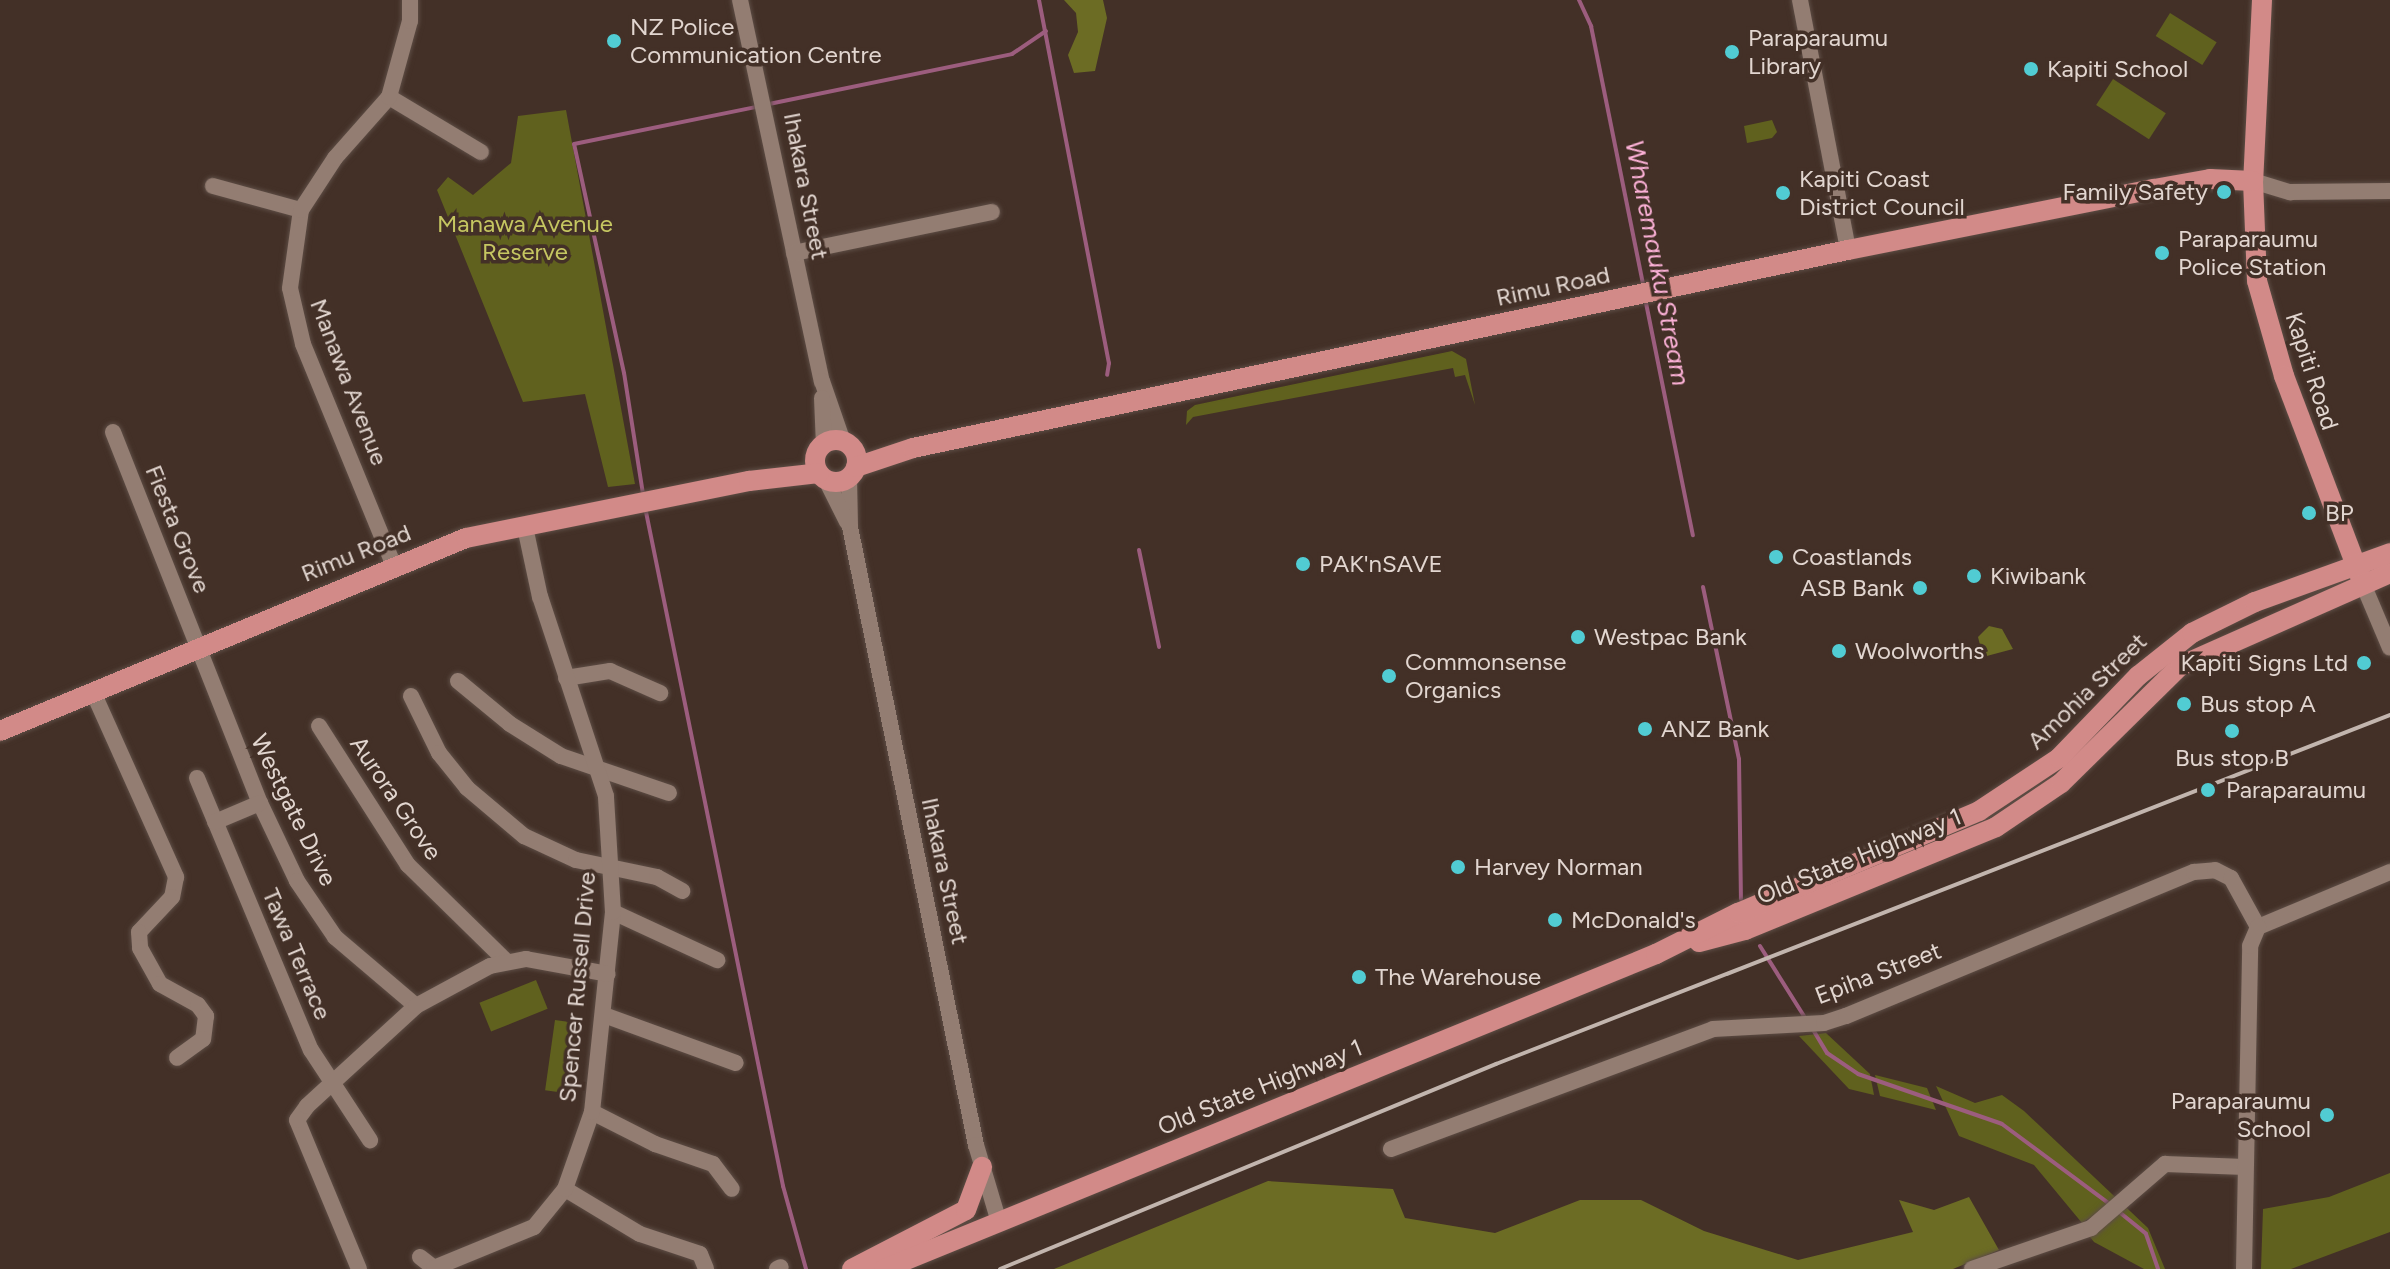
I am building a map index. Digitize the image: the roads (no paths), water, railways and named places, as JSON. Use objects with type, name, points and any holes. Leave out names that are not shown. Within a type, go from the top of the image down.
[{"type":"main road","name":"Kapiti Road","points":[[2262,0],[2252,248],[2261,296],[2284,376],[2363,584]]},
{"type":"main road","name":"Rimu Road","points":[[0,731],[199,645],[466,538],[2168,186],[2210,179],[2253,181]]},
{"type":"main road","name":"Amohia Street","points":[[1913,839],[1979,811],[2048,767],[2131,682],[2192,633],[2356,564],[2390,553]]},
{"type":"main road","name":"Amohia Street","points":[[2029,807],[2180,666],[2390,573]]},
{"type":"main road","name":"Old State Highway 1","points":[[884,1269],[1656,954],[1748,918],[1963,844],[2029,807]]},
{"type":"main road","name":"Old State Highway 1","points":[[1748,918],[1913,839]]},
{"type":"main road","points":[[852,1269],[869,1256],[966,1210],[982,1167]]},
{"type":"street","name":"Manawa Avenue","points":[[394,566],[292,308],[291,257],[301,210],[335,158],[389,97],[410,21],[410,0]]},
{"type":"street","name":"Ihakara Street","points":[[740,0],[763,91],[982,1167],[999,1222]]},
{"type":"street","points":[[1800,0],[1848,250]]},
{"type":"street","points":[[389,97],[481,152]]},
{"type":"street","points":[[2253,181],[2290,192],[2390,191]]},
{"type":"street","points":[[213,186],[301,210]]},
{"type":"street","points":[[794,253],[992,212]]},
{"type":"street","name":"Fiesta Grove","points":[[113,432],[199,645]]},
{"type":"street","name":"Spencer Russell Drive","points":[[420,1257],[434,1269],[534,1227],[565,1189],[592,1112],[608,974],[613,867],[598,767],[540,597],[525,527]]},
{"type":"street","name":"Kapiti Road","points":[[2363,584],[2390,648]]},
{"type":"street","name":"Westgate Drive","points":[[199,645],[260,803],[297,881],[335,937],[416,1006]]},
{"type":"street","points":[[566,678],[610,671],[660,693]]},
{"type":"street","points":[[458,681],[561,756],[669,793]]},
{"type":"street","points":[[93,692],[176,877],[172,897],[139,932],[140,948],[160,984],[198,1005],[206,1016],[203,1039],[177,1058]]},
{"type":"street","points":[[411,696],[439,753],[487,807],[554,851],[657,877],[682,891]]},
{"type":"street","name":"Aurora Grove","points":[[319,726],[408,865],[505,960]]},
{"type":"street","name":"Tawa Terrace","points":[[197,778],[311,1050],[370,1140]]},
{"type":"street","points":[[215,822],[260,803]]},
{"type":"street","name":"Epiha Street","points":[[1391,1149],[1713,1029],[1824,1023],[2206,870],[2231,878],[2258,927]]},
{"type":"street","points":[[2244,1269],[2250,946],[2258,927],[2390,872]]},
{"type":"street","points":[[613,912],[717,960]]},
{"type":"street","points":[[359,1269],[297,1120],[416,1006],[505,960],[608,974]]},
{"type":"street","points":[[604,1015],[736,1063]]},
{"type":"street","points":[[592,1112],[655,1144],[713,1164],[732,1189]]},
{"type":"street","points":[[1972,1269],[2098,1224],[2125,1196],[2165,1164],[2245,1167]]},
{"type":"street","points":[[565,1189],[640,1234],[700,1254],[706,1269]]},
{"type":"waterway","points":[[1039,0],[1109,363],[1107,375]]},
{"type":"waterway","name":"Wharemauku Stream","points":[[1579,0],[1591,26],[1643,285]]},
{"type":"waterway","points":[[769,104],[1012,54],[1046,31]]},
{"type":"waterway","points":[[643,494],[624,373],[574,144],[760,106]]},
{"type":"waterway","name":"Wharemauku Stream","points":[[1645,298],[1693,535]]},
{"type":"waterway","points":[[645,507],[783,1186],[806,1269]]},
{"type":"waterway","points":[[1139,550],[1159,647]]},
{"type":"waterway","name":"Wharemauku Stream","points":[[1703,587],[1739,759],[1741,899]]},
{"type":"waterway","name":"Wharemauku Stream","points":[[1760,946],[1807,1021]]},
{"type":"waterway","name":"Wharemauku Stream","points":[[1812,1028],[1827,1053],[1858,1074],[2002,1124],[2111,1205]]},
{"type":"waterway","name":"Wharemauku Stream","points":[[2118,1211],[2146,1234],[2158,1269]]},
{"type":"railway","points":[[1000,1269],[1496,1064],[2390,715]]},
{"type":"place","name":"NZ Police Communication Centre","points":[[614,41]]},
{"type":"place","name":"Paraparaumu Library","points":[[1732,52]]},
{"type":"place","name":"Kapiti School","points":[[2031,69]]},
{"type":"place","name":"Family Safety","points":[[2224,192]]},
{"type":"place","name":"Kapiti Coast District Council","points":[[1783,193]]},
{"type":"place","name":"Paraparaumu Police Station","points":[[2162,253]]},
{"type":"place","name":"BP","points":[[2309,513]]},
{"type":"place","name":"Coastlands","points":[[1776,557]]},
{"type":"place","name":"PAK'nSAVE","points":[[1303,564]]},
{"type":"place","name":"Kiwibank","points":[[1974,576]]},
{"type":"place","name":"ASB Bank","points":[[1920,588]]},
{"type":"place","name":"Westpac Bank","points":[[1578,637]]},
{"type":"place","name":"Woolworths","points":[[1839,651]]},
{"type":"place","name":"Kapiti Signs Ltd","points":[[2364,663]]},
{"type":"place","name":"Commonsense Organics","points":[[1389,676]]},
{"type":"place","name":"Bus stop A","points":[[2184,704]]},
{"type":"place","name":"ANZ Bank","points":[[1645,729]]},
{"type":"place","name":"Bus stop B","points":[[2232,731]]},
{"type":"place","name":"Paraparaumu","points":[[2208,790]]},
{"type":"place","name":"Harvey Norman","points":[[1458,867]]},
{"type":"place","name":"McDonald's","points":[[1555,920]]},
{"type":"place","name":"The Warehouse","points":[[1359,977]]},
{"type":"place","name":"Paraparaumu School","points":[[2327,1115]]},
{"type":"park label","name":"Manawa Avenue Reserve","points":[[525,238]]}]
